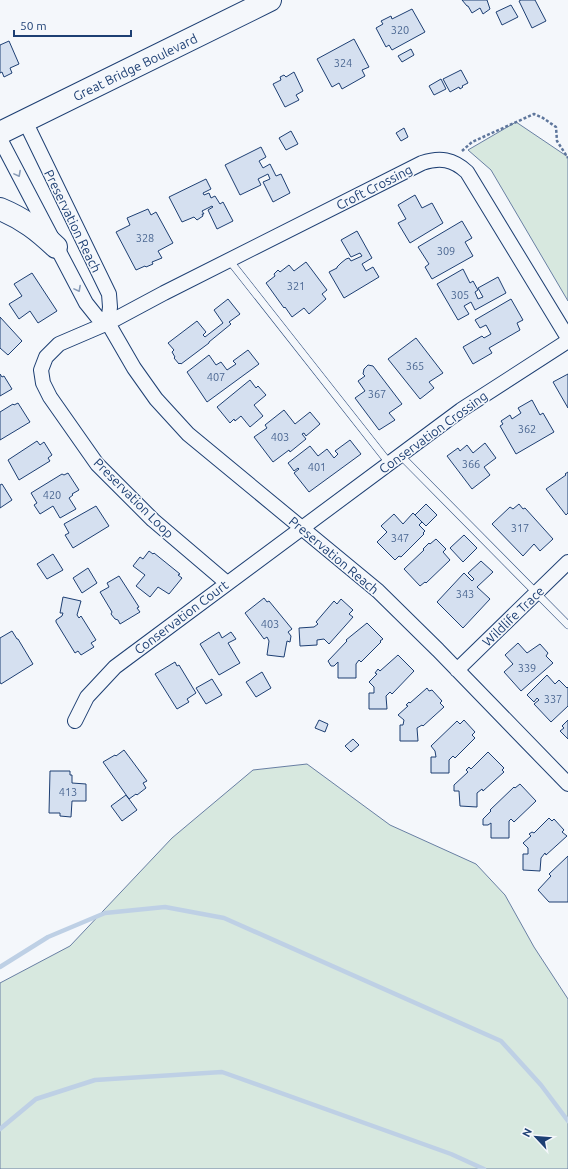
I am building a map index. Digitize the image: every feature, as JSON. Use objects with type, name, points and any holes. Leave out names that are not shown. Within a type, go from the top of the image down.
[{"type":"main road","name":"Great Bridge Boulevard","points":[[0,133],[270,0]]},
{"type":"main road","points":[[0,209],[11,213],[36,228],[56,247]]},
{"type":"street","name":"Preservation Reach","points":[[25,121],[109,294],[110,306],[108,323]]},
{"type":"street","name":"Preservation Reach","points":[[0,139],[86,303],[98,318],[108,323],[138,374],[156,399],[188,434],[378,591],[458,670],[568,784]]},
{"type":"street","name":"Croft Crossing","points":[[108,323],[164,292],[422,163],[439,159],[453,162]]},
{"type":"street","points":[[453,162],[467,172],[568,338]]},
{"type":"street","name":"Preservation Loop","points":[[108,323],[59,344],[46,357],[41,370],[43,383],[50,397],[97,464],[153,520],[227,583]]},
{"type":"street","name":"Conservation Crossing","points":[[302,528],[461,410],[568,341]]},
{"type":"street","name":"Conservation Court","points":[[75,721],[87,697],[115,667],[302,528]]},
{"type":"street","name":"Wildlife Trace","points":[[458,670],[568,562]]},
{"type":"lane","points":[[229,260],[395,459],[568,625]]},
{"type":"path","points":[[453,162],[472,142],[534,114],[556,127],[557,140],[568,158]]},
{"type":"shaded area","points":[[516,122],[568,157],[568,301],[491,170],[468,150]]},
{"type":"shaded area","points":[[307,764],[390,825],[476,864],[505,895],[534,947],[568,999],[568,1169],[0,1169],[0,983],[70,946],[172,838],[253,770]]},
{"type":"building","points":[[462,0],[487,0],[490,9],[483,14],[480,8],[472,13]]},
{"type":"building","points":[[535,0],[546,21],[532,28],[519,1]]},
{"type":"building","points":[[511,5],[518,17],[502,25],[496,12]]},
{"type":"building","points":[[412,9],[425,32],[392,50],[389,45],[386,47],[376,28],[383,24],[381,21],[391,16],[392,19]]},
{"type":"building","points":[[354,39],[369,67],[362,70],[365,76],[342,89],[339,83],[332,87],[317,59]]},
{"type":"building","points":[[9,41],[19,64],[10,68],[12,73],[4,77],[2,72],[0,73],[0,45]]},
{"type":"building","points":[[411,49],[414,55],[402,62],[398,56]]},
{"type":"building","points":[[461,70],[468,83],[460,89],[459,87],[450,92],[443,79]]},
{"type":"building","points":[[294,72],[303,91],[296,95],[299,100],[285,107],[273,84],[281,80],[280,77],[284,75],[286,77]]},
{"type":"building","points":[[441,79],[446,89],[434,95],[429,86]]},
{"type":"building","points":[[404,128],[408,137],[401,141],[396,133]]},
{"type":"building","points":[[291,131],[298,144],[286,150],[279,138]]},
{"type":"building","points":[[261,147],[266,157],[259,161],[263,168],[270,164],[276,176],[281,174],[290,193],[273,202],[263,182],[270,179],[268,174],[258,179],[261,185],[240,195],[225,165]]},
{"type":"building","points":[[206,179],[211,189],[203,193],[204,195],[209,193],[211,198],[215,196],[220,204],[223,202],[233,221],[217,229],[208,210],[213,207],[212,206],[202,211],[204,214],[202,214],[203,216],[197,220],[194,217],[182,222],[169,197]]},
{"type":"building","points":[[415,195],[422,208],[432,203],[443,223],[410,243],[398,223],[406,219],[398,205]]},
{"type":"building","points":[[148,209],[151,215],[156,212],[173,243],[158,251],[162,258],[152,262],[153,264],[136,270],[116,232],[130,225],[127,218]]},
{"type":"building","points":[[462,221],[472,238],[465,242],[473,256],[432,279],[425,267],[429,264],[418,247]]},
{"type":"building","points":[[357,231],[372,258],[362,264],[366,271],[373,267],[379,277],[344,298],[329,272],[337,268],[346,259],[349,258],[351,261],[362,256],[360,253],[351,257],[341,240]]},
{"type":"building","points":[[306,262],[327,290],[322,294],[326,299],[309,314],[304,308],[292,317],[266,283],[275,276],[274,274],[278,270],[280,272],[289,265],[294,271]]},
{"type":"building","points":[[463,269],[470,283],[473,281],[478,290],[475,292],[478,299],[483,297],[478,288],[498,277],[506,293],[475,310],[471,302],[464,306],[469,314],[458,320],[437,284]]},
{"type":"building","points":[[32,273],[57,311],[38,323],[30,311],[19,319],[9,304],[22,296],[14,284]]},
{"type":"building","points":[[228,299],[240,314],[229,322],[231,324],[209,343],[179,364],[174,358],[175,357],[172,352],[174,350],[168,343],[197,321],[206,332],[203,335],[205,337],[223,323],[214,310]]},
{"type":"building","points":[[511,299],[523,320],[517,323],[520,330],[489,348],[492,353],[473,364],[463,347],[482,336],[484,338],[491,334],[486,325],[480,328],[475,320]]},
{"type":"building","points":[[0,317],[22,341],[8,355],[0,348]]},
{"type":"building","points":[[416,338],[443,373],[429,382],[434,388],[420,399],[388,359]]},
{"type":"building","points":[[248,350],[259,364],[207,402],[187,372],[209,355],[216,365],[221,362],[227,370],[236,364],[233,361]]},
{"type":"building","points":[[368,365],[373,366],[402,404],[389,413],[395,420],[379,430],[355,398],[365,391],[358,381],[365,376],[363,374],[364,369]]},
{"type":"building","points":[[0,374],[2,377],[4,376],[12,389],[0,396]]},
{"type":"building","points":[[568,374],[568,408],[553,382]]},
{"type":"building","points":[[250,380],[256,388],[258,386],[266,395],[254,405],[263,416],[250,427],[241,416],[235,421],[234,419],[230,423],[217,407]]},
{"type":"building","points":[[532,400],[540,415],[543,413],[554,432],[516,454],[500,426],[503,424],[501,421],[510,415],[512,419],[521,413],[518,408]]},
{"type":"building","points":[[18,403],[30,422],[0,440],[0,412],[13,404]]},
{"type":"building","points":[[284,410],[295,424],[310,412],[320,424],[306,436],[304,433],[302,434],[306,439],[290,452],[289,450],[273,462],[254,437],[267,428],[265,425]]},
{"type":"building","points":[[350,440],[361,454],[309,492],[294,473],[299,469],[298,468],[294,471],[288,463],[310,446],[318,456],[327,449],[334,458],[338,454],[335,451]]},
{"type":"building","points":[[37,441],[40,445],[44,442],[52,455],[48,458],[50,461],[19,480],[8,460]]},
{"type":"building","points":[[485,443],[496,458],[484,467],[490,475],[472,489],[447,456],[458,448],[460,451],[467,445],[473,453]]},
{"type":"building","points":[[568,472],[568,513],[566,515],[546,489]]},
{"type":"building","points":[[68,473],[79,490],[72,494],[73,495],[69,498],[76,509],[60,518],[53,506],[40,514],[34,505],[37,503],[31,493],[62,474],[64,475]]},
{"type":"building","points":[[2,484],[12,500],[0,508],[0,485]]},
{"type":"building","points":[[426,504],[437,515],[426,526],[415,515]]},
{"type":"building","points":[[519,504],[523,509],[525,508],[553,539],[540,551],[534,544],[523,556],[492,524],[510,507],[513,509]]},
{"type":"building","points":[[96,506],[109,526],[73,548],[65,535],[69,533],[64,524]]},
{"type":"building","points":[[413,513],[422,522],[419,525],[425,531],[423,533],[424,534],[401,557],[399,556],[395,560],[377,542],[387,532],[381,526],[394,514],[403,524]]},
{"type":"building","points":[[464,535],[477,548],[463,562],[450,548]]},
{"type":"building","points":[[436,539],[446,549],[443,552],[450,560],[426,583],[425,582],[420,586],[404,569],[424,550],[423,549],[429,543],[430,544]]},
{"type":"building","points":[[149,551],[153,554],[154,553],[180,574],[178,575],[182,578],[169,594],[158,587],[150,597],[136,586],[145,575],[133,566],[140,557],[143,559]]},
{"type":"building","points":[[53,554],[63,570],[47,579],[37,564]]},
{"type":"building","points":[[481,561],[493,572],[477,587],[490,599],[463,628],[437,602],[464,573],[472,581],[474,579],[468,573]]},
{"type":"building","points":[[88,568],[97,583],[82,593],[73,578]]},
{"type":"building","points":[[119,576],[139,607],[137,608],[140,612],[120,624],[111,614],[112,612],[100,592],[109,587],[107,583]]},
{"type":"building","points":[[63,597],[81,601],[77,615],[79,618],[81,616],[96,640],[91,643],[94,647],[81,655],[78,651],[75,653],[56,622],[56,620],[62,616],[63,613],[60,613]]},
{"type":"building","points":[[264,598],[267,602],[269,601],[292,629],[288,632],[291,636],[290,642],[287,641],[284,657],[267,655],[269,641],[267,637],[264,639],[245,613]]},
{"type":"building","points":[[341,599],[353,610],[349,614],[353,617],[329,644],[324,639],[317,640],[317,645],[300,646],[299,628],[314,627],[318,624],[316,622],[334,601],[337,604]]},
{"type":"building","points":[[367,623],[383,639],[361,662],[359,660],[356,664],[356,678],[338,678],[338,662],[334,666],[331,666],[328,661],[347,641],[346,640]]},
{"type":"building","points":[[12,631],[33,664],[1,684],[0,638]]},
{"type":"building","points":[[219,632],[222,638],[231,632],[236,639],[228,643],[240,663],[219,675],[200,644]]},
{"type":"building","points":[[518,643],[527,653],[540,644],[548,653],[546,656],[553,663],[521,691],[504,672],[513,664],[505,655]]},
{"type":"building","points":[[398,655],[414,671],[392,694],[390,692],[386,696],[387,709],[369,709],[369,693],[374,693],[374,687],[369,682],[377,674],[375,673],[378,669],[380,671]]},
{"type":"building","points":[[175,662],[177,666],[179,665],[196,693],[187,699],[189,702],[177,709],[155,674]]},
{"type":"building","points":[[262,672],[271,688],[256,697],[246,682]]},
{"type":"building","points":[[547,675],[555,684],[559,680],[567,688],[568,687],[568,706],[551,722],[534,704],[539,700],[537,698],[534,702],[527,695]]},
{"type":"building","points":[[212,679],[222,695],[206,704],[196,688]]},
{"type":"building","points":[[427,688],[429,691],[432,690],[442,701],[440,703],[444,707],[423,726],[422,725],[417,728],[418,741],[400,741],[400,725],[403,725],[404,720],[398,715],[408,706],[406,705],[409,702],[410,703]]},
{"type":"building","points":[[319,720],[328,724],[325,732],[315,728]]},
{"type":"building","points":[[464,720],[475,732],[472,735],[475,738],[455,758],[453,756],[449,760],[449,773],[431,773],[431,757],[436,757],[435,751],[431,746],[457,721],[460,724]]},
{"type":"building","points":[[568,720],[568,739],[560,731],[564,728],[562,726]]},
{"type":"building","points":[[353,739],[359,745],[351,752],[345,746]]},
{"type":"building","points":[[124,750],[147,781],[143,783],[146,788],[129,799],[103,762],[115,755],[116,756]]},
{"type":"building","points":[[488,752],[504,768],[502,770],[504,772],[483,791],[482,789],[477,793],[477,807],[460,806],[459,791],[454,791],[454,785],[468,772],[466,770],[469,767],[471,769]]},
{"type":"building","points":[[50,771],[70,771],[70,775],[72,775],[72,783],[86,784],[86,801],[72,801],[71,817],[60,816],[60,813],[49,813]]},
{"type":"building","points":[[520,784],[536,801],[514,822],[511,819],[509,821],[509,838],[491,838],[491,823],[488,825],[483,825],[483,819],[491,811],[490,810],[514,787],[515,788]]},
{"type":"building","points":[[126,795],[137,810],[122,821],[111,806]]},
{"type":"building","points":[[549,818],[552,821],[554,819],[564,830],[562,832],[567,836],[546,855],[545,853],[541,858],[540,871],[523,870],[523,854],[528,854],[528,848],[523,843],[531,836],[529,834],[532,832],[534,833]]},
{"type":"building","points":[[568,856],[568,902],[549,902],[538,890],[551,876],[549,874]]},
{"type":"waterway","points":[[0,967],[48,937],[105,913],[165,907],[224,918],[501,1041],[541,1085],[568,1121]]},
{"type":"waterway","points":[[0,1129],[36,1099],[95,1080],[222,1072],[451,1154],[484,1169]]}]
